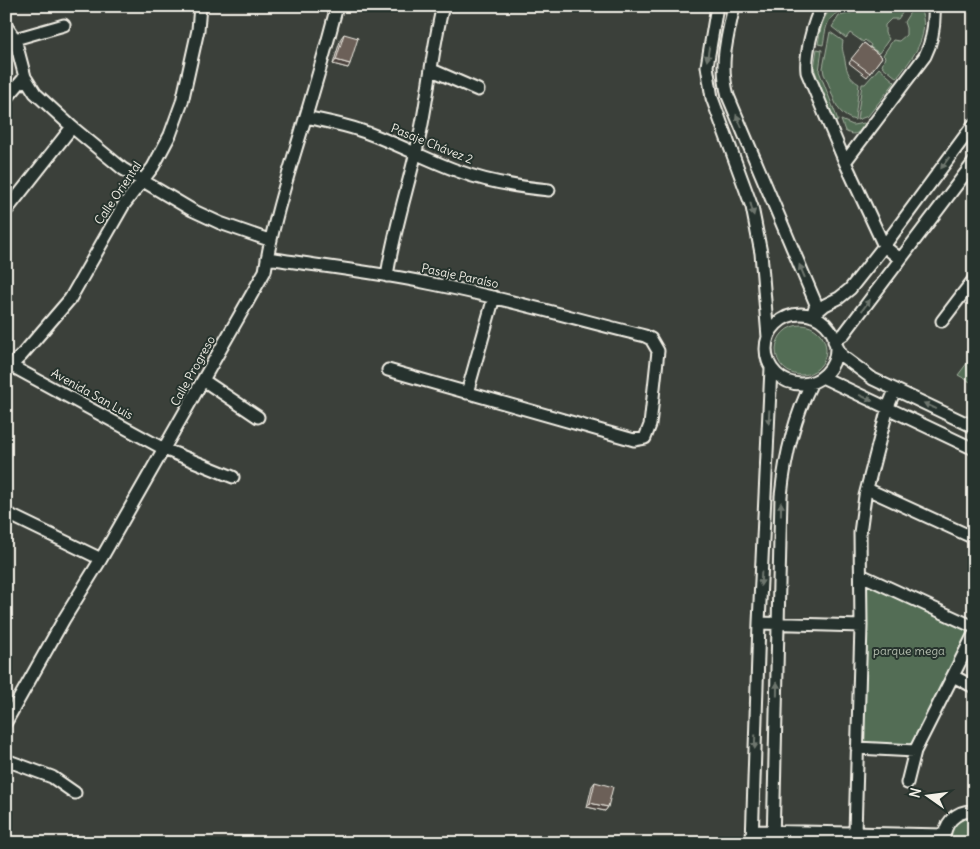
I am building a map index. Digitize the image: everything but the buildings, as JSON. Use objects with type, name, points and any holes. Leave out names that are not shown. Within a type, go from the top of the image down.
[{"type":"street","name":"Calle Oriental","points":[[8,366],[21,356],[70,299],[124,206],[153,167],[170,135],[182,102],[198,30],[200,6]]},
{"type":"street","name":"Calle Progreso","points":[[6,722],[265,271],[269,240],[337,6]]},
{"type":"street","points":[[387,276],[428,97],[438,27],[443,6]]},
{"type":"street","points":[[717,6],[707,66],[708,80],[712,98],[752,207],[761,253],[768,337],[766,352],[771,368],[759,623],[752,837],[854,833],[944,839],[948,823],[952,818],[962,812],[974,811]]},
{"type":"street","points":[[734,6],[723,57],[724,82],[728,96],[816,304],[812,316]]},
{"type":"street","points":[[822,6],[816,16],[807,58],[807,72],[845,162],[884,246],[900,259]]},
{"type":"street","points":[[845,162],[930,48],[933,34],[934,6]]},
{"type":"street","points":[[15,39],[64,25]]},
{"type":"street","points":[[6,26],[15,39],[25,77],[35,93],[72,127],[123,169],[192,210],[220,223],[269,240]]},
{"type":"street","points":[[432,70],[478,90]]},
{"type":"street","points":[[6,99],[25,77]]},
{"type":"street","name":"Pasaje Chávez 2","points":[[306,117],[356,129],[459,172],[520,187],[549,190]]},
{"type":"street","points":[[812,316],[850,289],[974,124]]},
{"type":"street","points":[[6,211],[72,127]]},
{"type":"street","points":[[835,343],[844,334],[974,162]]},
{"type":"street","points":[[743,184],[762,173]]},
{"type":"street","name":"Pasaje Paraíso","points":[[267,258],[425,282],[494,297],[645,336],[652,339],[658,351],[650,425],[645,438],[634,440],[467,392]]},
{"type":"street","points":[[942,321],[974,280]]},
{"type":"street","points":[[388,370],[467,392],[494,297]]},
{"type":"street","points":[[768,337],[777,324],[790,316],[805,314],[812,316],[825,324],[830,330],[842,356],[872,380],[974,427]]},
{"type":"street","points":[[773,837],[781,496],[784,467],[794,426],[802,404],[817,380],[831,366],[836,351],[835,343]]},
{"type":"street","name":"Avenida San Luis","points":[[8,366],[164,449],[233,477]]},
{"type":"street","points":[[771,368],[783,380],[791,383],[799,384],[817,380],[888,407],[974,449]]},
{"type":"street","points":[[203,380],[258,417]]},
{"type":"street","points":[[854,833],[861,626],[862,575],[860,532],[867,489],[888,407],[895,390]]},
{"type":"street","points":[[867,489],[974,538]]},
{"type":"street","points":[[6,513],[101,559]]},
{"type":"street","points":[[862,575],[974,627]]},
{"type":"street","points":[[759,623],[861,626]]},
{"type":"street","points":[[907,783],[915,751],[974,634]]},
{"type":"street","points":[[953,676],[974,687]]},
{"type":"street","points":[[857,748],[915,751]]},
{"type":"street","points":[[6,760],[52,777],[75,793]]},
{"type":"green space","points":[[839,6],[841,11],[832,17],[827,25],[823,45],[818,44],[823,21],[833,8]]},
{"type":"green space","points":[[878,6],[907,6],[898,19],[891,19],[885,25],[885,33],[889,39],[879,53],[870,47],[871,45],[865,40],[863,42],[850,33],[846,38],[832,27],[839,16]]},
{"type":"green space","points":[[914,6],[920,10],[923,16],[924,26],[922,35],[916,50],[897,78],[882,66],[885,57],[883,55],[893,40],[899,41],[906,35],[904,22]]},
{"type":"green space","points":[[830,32],[843,41],[842,49],[848,72],[859,84],[855,120],[842,113],[838,108],[824,74],[823,68]]},
{"type":"green space","points":[[817,49],[822,50],[819,71],[838,120],[837,122],[833,121],[814,68]]},
{"type":"green space","points":[[879,68],[895,82],[868,116],[857,120],[862,84],[865,84]]},
{"type":"green space","points":[[841,120],[853,125],[865,124],[859,132],[851,134],[845,131]]},
{"type":"green space","points":[[801,325],[811,327],[819,332],[824,340],[826,350],[824,360],[819,368],[811,373],[801,375],[791,373],[783,368],[778,360],[776,350],[778,340],[783,332],[791,327]]},
{"type":"green space","points":[[974,354],[974,384],[958,375]]},
{"type":"green space","name":"parque mega","points":[[861,575],[974,627],[915,751],[857,748]]},
{"type":"green space","points":[[957,815],[974,815],[974,843],[949,843],[944,835]]}]
